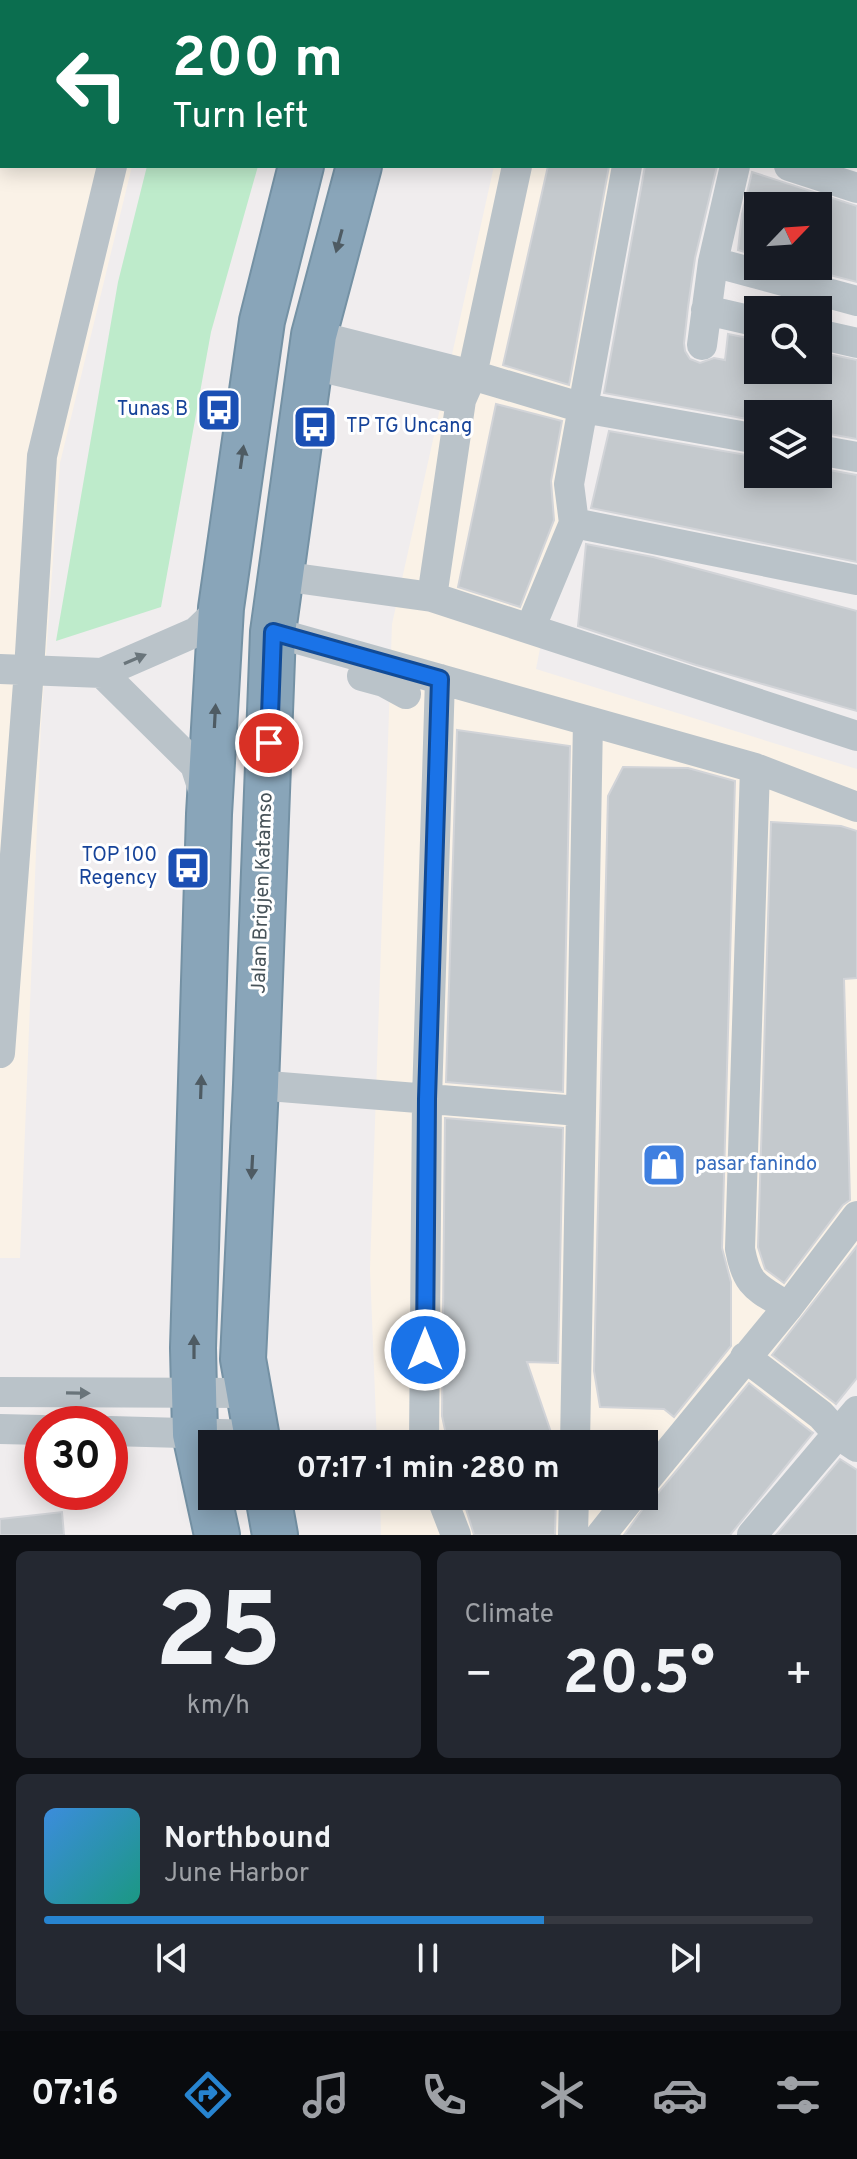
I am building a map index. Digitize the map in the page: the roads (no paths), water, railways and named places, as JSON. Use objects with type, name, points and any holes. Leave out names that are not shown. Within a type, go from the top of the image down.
[{"type":"highway","points":[[217,1535],[194,1414],[193,1348],[209,814],[221,608],[262,321],[300,168]]},
{"type":"highway","name":"Jalan Brigjen Katamso","points":[[254,1424],[243,1359],[272,641],[281,576],[326,357],[359,168]]},
{"type":"highway","points":[[271,1510],[275,1535]]},
{"type":"street","points":[[0,1053],[15,669],[42,456],[112,168]]},
{"type":"street","points":[[432,597],[466,387],[517,168]]},
{"type":"street","points":[[530,629],[574,523],[569,484],[627,168]]},
{"type":"street","points":[[702,345],[713,262],[735,168]]},
{"type":"street","points":[[795,168],[857,188]]},
{"type":"street","points":[[713,262],[857,301]]},
{"type":"street","points":[[706,310],[744,319]]},
{"type":"street","points":[[832,337],[857,343]]},
{"type":"street","points":[[326,357],[466,387],[744,437]]},
{"type":"street","points":[[326,357],[466,387]]},
{"type":"street","points":[[832,453],[857,457]]},
{"type":"street","points":[[574,523],[857,580]]},
{"type":"street","points":[[281,576],[432,597],[857,736]]},
{"type":"street","points":[[15,669],[102,673],[196,632],[221,608]]},
{"type":"street","points":[[272,641],[440,679],[755,768],[857,807]]},
{"type":"street","points":[[272,641],[306,663],[384,682],[406,694]]},
{"type":"street","points":[[102,673],[195,765],[209,814]]},
{"type":"street","points":[[424,1430],[427,1099],[440,679]]},
{"type":"street","points":[[575,1430],[588,721]]},
{"type":"street","points":[[755,768],[740,1249],[743,1268],[751,1283],[788,1307]]},
{"type":"street","points":[[256,1085],[579,1111]]},
{"type":"street","points":[[658,1465],[788,1307],[857,1216]]},
{"type":"street","points":[[745,1357],[821,1415],[851,1431],[752,1535]]},
{"type":"street","points":[[0,1392],[194,1414],[254,1424]]},
{"type":"street","points":[[128,1427],[194,1414],[254,1424]]},
{"type":"street","points":[[0,1429],[24,1430]]},
{"type":"street","points":[[446,1510],[456,1535]]},
{"type":"street","points":[[573,1535],[574,1510]]},
{"type":"street","points":[[601,1535],[621,1510]]},
{"type":"place","name":"Tunas B","points":[[219,410]]},
{"type":"place","name":"TP TG Uncang","points":[[315,427]]},
{"type":"place","name":"TOP 100 Regency","points":[[188,868]]},
{"type":"place","name":"pasar fanindo","points":[[664,1165]]}]
